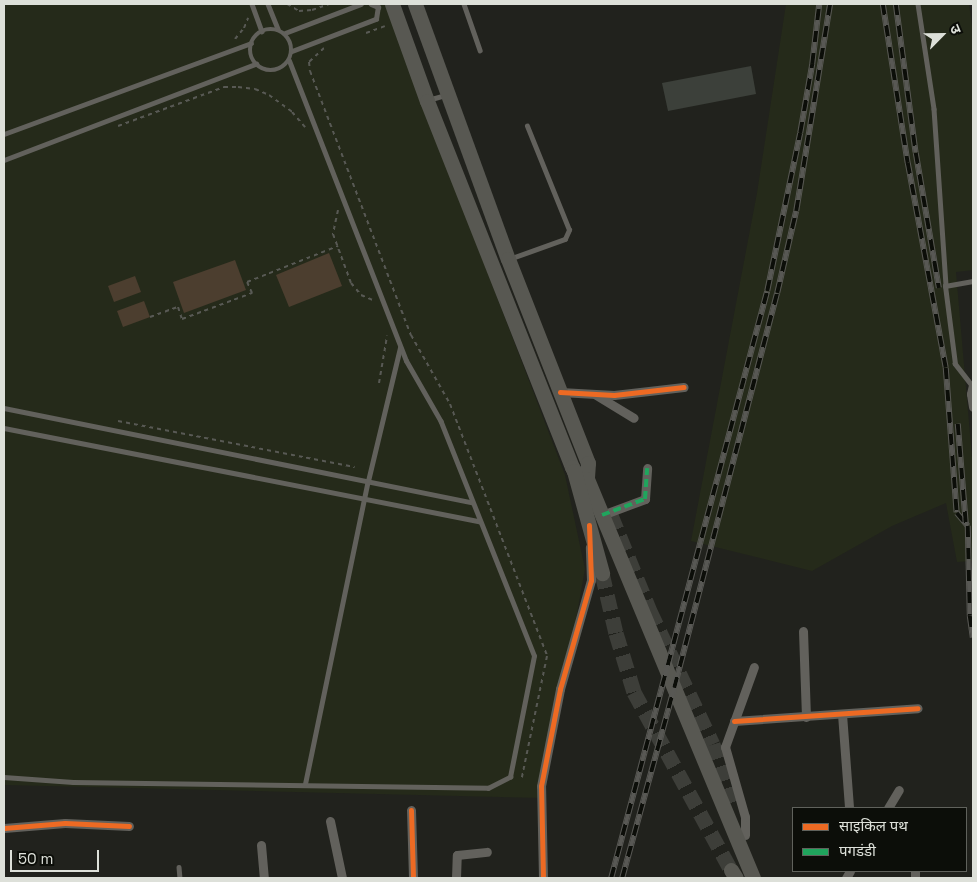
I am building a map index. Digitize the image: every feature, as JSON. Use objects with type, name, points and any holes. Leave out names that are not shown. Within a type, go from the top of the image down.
[{"type":"main road","points":[[415,4],[508,259],[560,392],[583,472],[589,525],[602,573]]},
{"type":"main road","points":[[385,5],[583,472],[608,514],[752,878]]},
{"type":"main road","points":[[734,807],[760,878]]},
{"type":"street","points":[[973,386],[973,406]]},
{"type":"street","points":[[560,392],[614,395],[684,387]]},
{"type":"street","points":[[594,394],[634,418]]},
{"type":"street","points":[[608,514],[645,499],[647,468]]},
{"type":"street","points":[[543,878],[541,786],[560,689],[591,580],[589,525]]},
{"type":"street","points":[[803,630],[806,717]]},
{"type":"street","points":[[745,836],[745,817],[725,747],[754,667]]},
{"type":"street","points":[[734,721],[918,708]]},
{"type":"street","points":[[842,714],[849,807]]},
{"type":"street","points":[[889,807],[899,790]]},
{"type":"street","points":[[411,810],[413,878]]},
{"type":"street","points":[[330,821],[342,878]]},
{"type":"street","points":[[4,828],[65,823],[129,826]]},
{"type":"street","points":[[261,845],[264,878]]},
{"type":"street","points":[[456,878],[456,855],[487,852]]},
{"type":"lane","points":[[252,4],[262,30]]},
{"type":"lane","points":[[268,4],[278,29]]},
{"type":"lane","points":[[285,33],[361,4]]},
{"type":"lane","points":[[371,4],[385,5]]},
{"type":"lane","points":[[292,50],[376,19],[385,4]]},
{"type":"lane","points":[[464,4],[480,50]]},
{"type":"lane","points":[[918,4],[934,109],[946,284],[955,364],[973,386]]},
{"type":"lane","points":[[4,134],[251,43],[262,30],[278,29],[290,38],[292,50],[289,61],[286,66],[272,71],[265,70],[256,64],[251,56],[251,43]]},
{"type":"lane","points":[[4,777],[83,782],[488,788],[510,777],[534,656],[440,422],[412,373],[400,347],[289,61]]},
{"type":"lane","points":[[4,160],[256,64]]},
{"type":"lane","points":[[427,101],[448,94]]},
{"type":"lane","points":[[508,259],[565,239],[569,230],[527,126]]},
{"type":"lane","points":[[946,284],[973,281]]},
{"type":"lane","points":[[305,784],[366,498],[368,481],[400,347]]},
{"type":"lane","points":[[4,408],[472,502]]},
{"type":"lane","points":[[4,428],[480,521]]},
{"type":"lane","points":[[179,867],[180,878]]},
{"type":"path","points":[[287,4],[299,11],[312,10],[329,4]]},
{"type":"path","points":[[232,41],[244,28],[248,12]]},
{"type":"path","points":[[362,34],[388,25]]},
{"type":"path","points":[[310,71],[309,62],[326,47]]},
{"type":"path","points":[[114,128],[224,87],[238,87],[255,89],[269,95],[292,112],[307,130]]},
{"type":"path","points":[[338,207],[333,234],[356,291],[375,301]]},
{"type":"path","points":[[150,316],[178,307],[182,319],[252,293],[247,282],[338,246]]},
{"type":"path","points":[[379,383],[387,333]]},
{"type":"path","points":[[118,421],[355,467]]},
{"type":"shaded area","points":[[4,4],[385,4],[565,475],[585,569],[544,798],[4,785]]},
{"type":"shaded area","points":[[786,4],[969,4],[973,32],[973,270],[956,272],[973,469],[973,561],[957,562],[946,503],[892,526],[812,571],[691,541],[757,193]]},
{"type":"shaded area","points":[[329,253],[342,286],[289,307],[276,275]]},
{"type":"shaded area","points":[[235,260],[246,290],[184,313],[173,282]]},
{"type":"shaded area","points":[[135,276],[141,292],[114,302],[108,286]]},
{"type":"shaded area","points":[[144,301],[150,317],[123,327],[117,311]]},
{"type":"building","points":[[751,66],[756,94],[668,111],[662,83]]},
{"type":"tunnel","points":[[611,515],[650,611],[713,744],[734,807]]},
{"type":"tunnel","points":[[602,573],[616,633],[634,692],[731,870]]},
{"type":"railway","points":[[611,878],[767,291],[800,133],[812,64],[819,4]]},
{"type":"railway","points":[[622,878],[674,688],[777,293],[796,211],[830,4]]},
{"type":"railway","points":[[883,4],[908,163],[946,368],[957,513],[968,526],[970,616],[973,638]]},
{"type":"railway","points":[[896,4],[916,153],[939,288]]},
{"type":"railway","points":[[958,424],[966,524]]},
{"type":"marked path","points":[[602,515],[645,499],[647,468]]},
{"type":"cycle path","points":[[560,392],[614,395],[684,387]]},
{"type":"cycle path","points":[[543,878],[541,786],[560,689],[591,580],[589,525]]},
{"type":"cycle path","points":[[734,721],[918,708]]},
{"type":"cycle path","points":[[411,810],[413,878]]},
{"type":"cycle path","points":[[4,828],[65,823],[129,826]]}]
